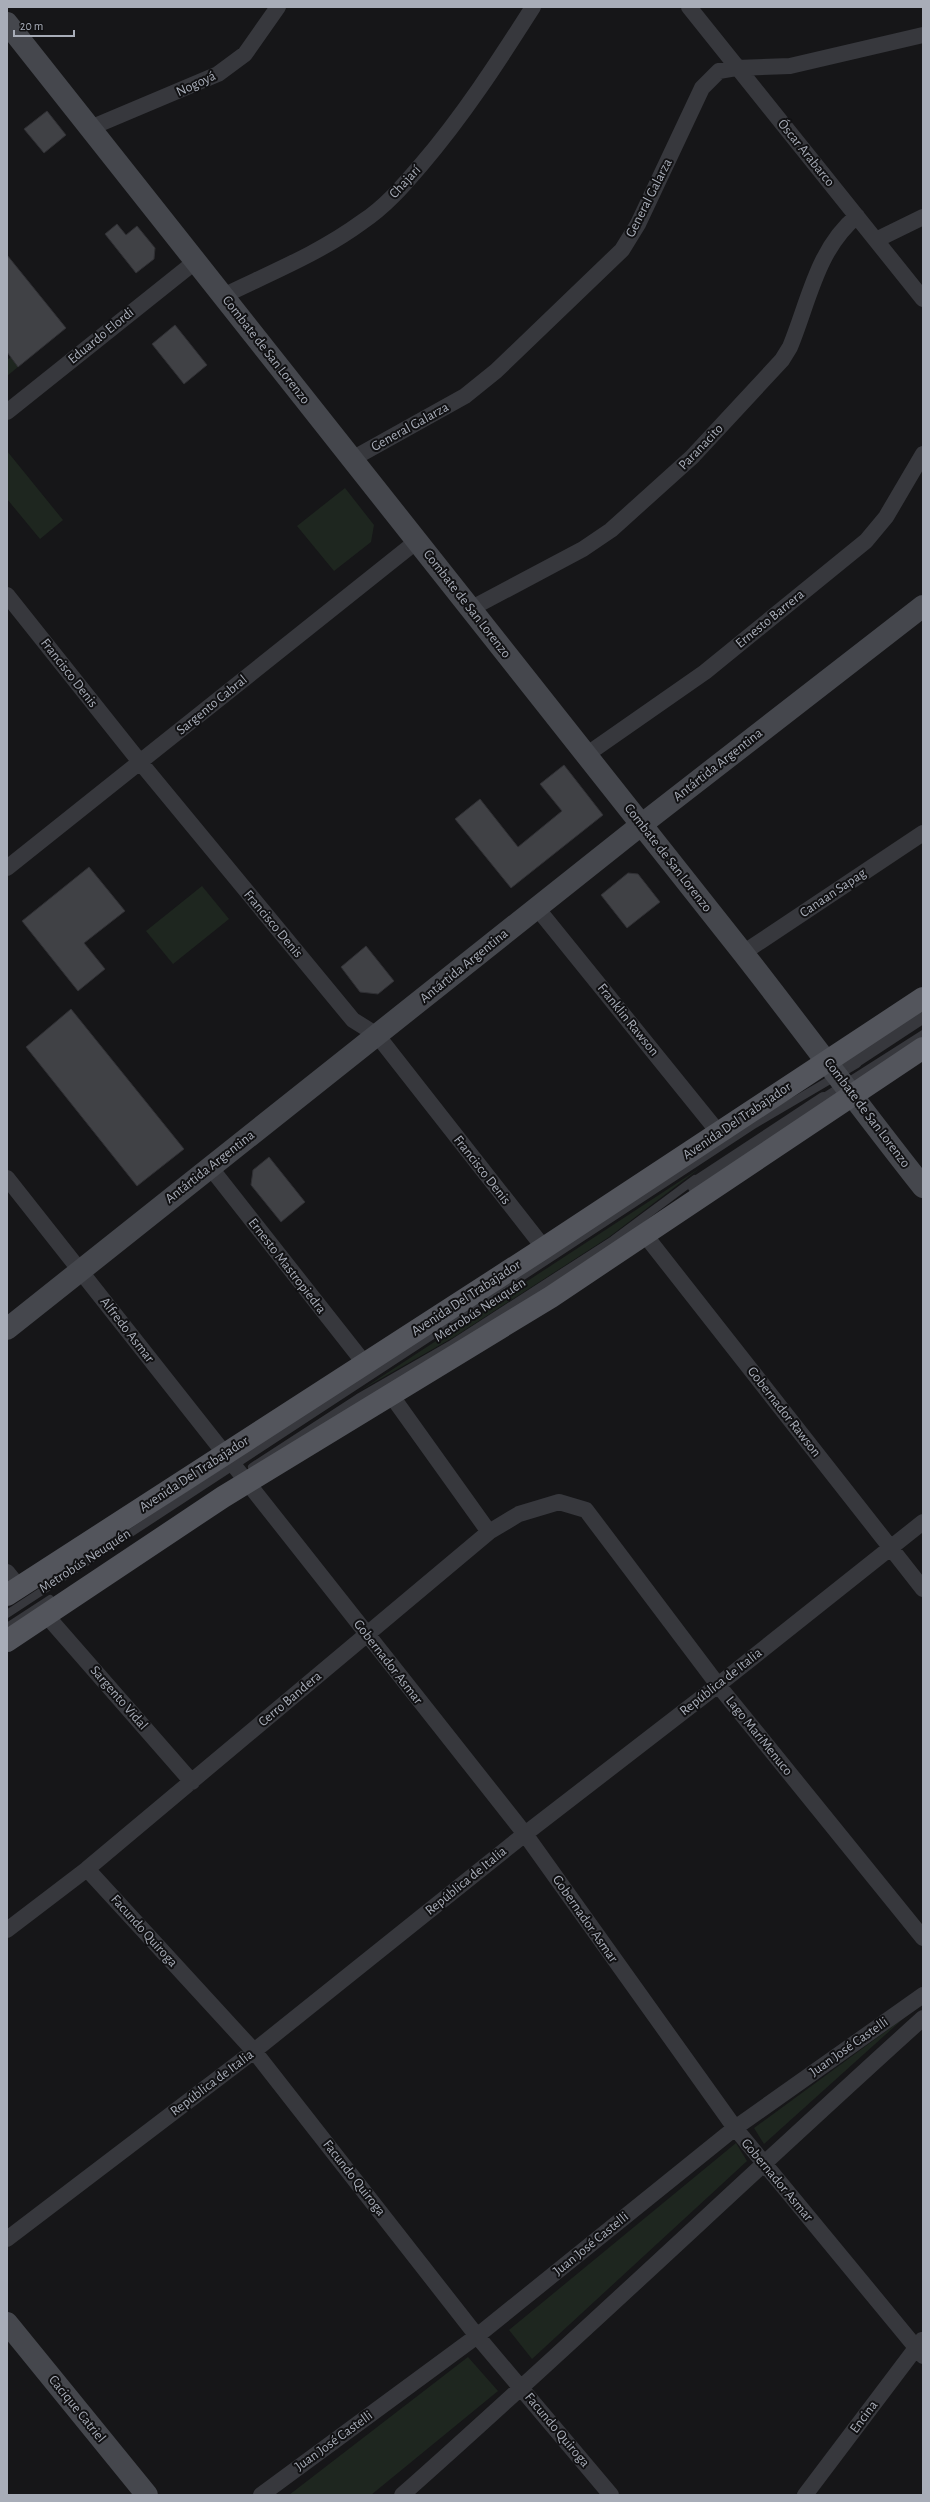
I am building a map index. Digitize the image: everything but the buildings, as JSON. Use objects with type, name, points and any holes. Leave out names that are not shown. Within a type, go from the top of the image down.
[{"type":"main road","name":"Combate de San Lorenzo","points":[[7,23],[743,953],[923,1187]]},
{"type":"main road","name":"Antártida Argentina","points":[[7,1329],[641,825],[923,606]]},
{"type":"main road","name":"Avenida Del Trabajador","points":[[11,1585],[236,1471],[391,1395],[551,1297],[645,1234],[840,1079],[923,998]]},
{"type":"main road","name":"Avenida Del Trabajador","points":[[7,1641],[46,1615],[236,1471],[365,1364],[719,1133],[840,1079],[923,1048]]},
{"type":"main road","name":"Cacique Catriel","points":[[7,2323],[147,2495]]},
{"type":"street","name":"Nogoyá","points":[[90,128],[218,74],[245,54],[278,7]]},
{"type":"street","name":"Chajarí","points":[[223,296],[338,238],[364,222],[384,204],[404,185],[453,126],[486,81],[533,7]]},
{"type":"street","name":"Óscar Arabarco","points":[[689,7],[736,68],[923,299]]},
{"type":"street","name":"General Galarza","points":[[352,459],[465,396],[496,371],[622,250],[638,224],[702,88],[719,71],[736,68],[790,66],[923,35]]},
{"type":"street","name":"Paranacito","points":[[470,609],[597,540],[692,457],[782,360],[790,347],[828,248],[840,231],[857,216]]},
{"type":"street","points":[[876,240],[923,217]]},
{"type":"street","name":"Eduardo Elordi","points":[[7,412],[196,261]]},
{"type":"street","name":"Ernesto Barrera","points":[[586,755],[693,681],[861,546],[886,517],[923,454]]},
{"type":"street","name":"Sargento Cabral","points":[[7,868],[417,541]]},
{"type":"street","name":"Francisco Denis","points":[[7,595],[140,762],[353,1020],[377,1035],[544,1248]]},
{"type":"street","name":"Canaan Sapag","points":[[743,953],[923,833]]},
{"type":"street","name":"Franklin Rawson","points":[[537,908],[719,1133]]},
{"type":"street","points":[[923,1005],[848,1054],[847,1059],[853,1061],[923,1015]]},
{"type":"street","points":[[824,1100],[828,1102],[827,1107],[700,1192],[695,1185],[712,1173],[824,1100]]},
{"type":"street","name":"Ernesto Mastropiedra","points":[[210,1168],[365,1364]]},
{"type":"street","name":"Alfredo Asmar","points":[[7,1178],[236,1471]]},
{"type":"street","name":"Gobernador Rawson","points":[[645,1234],[923,1589]]},
{"type":"street","points":[[391,1395],[489,1532]]},
{"type":"street","name":"Gobernador Asmar","points":[[236,1471],[525,1834],[735,2128],[920,2348]]},
{"type":"street","name":"Cerro Bandera","points":[[8,1927],[87,1869],[489,1532],[519,1514],[559,1502],[586,1510]]},
{"type":"street","name":"Lago MariMenuco","points":[[586,1510],[718,1685],[923,1938]]},
{"type":"street","name":"República de Italia","points":[[7,2238],[254,2051],[525,1834],[718,1685],[891,1549],[923,1522]]},
{"type":"street","name":"Sargento Vidal","points":[[46,1615],[192,1782]]},
{"type":"street","name":"Facundo Quiroga","points":[[87,1869],[254,2051],[477,2336],[611,2495]]},
{"type":"street","name":"Juan José Castelli","points":[[261,2495],[477,2336],[735,2128],[923,1995]]},
{"type":"street","name":"Juan José Castelli","points":[[402,2495],[522,2388],[763,2163],[923,2018]]},
{"type":"street","name":"Encina","points":[[814,2491],[920,2348]]},
{"type":"lane","name":"Metrobús Neuquén","points":[[7,1614],[236,1471],[445,1348],[593,1253],[644,1218],[712,1167],[923,1021]]},
{"type":"lane","name":"Metrobús Neuquén","points":[[236,1471],[755,1124],[923,1034]]},
{"type":"lane","name":"Metrobús Neuquén","points":[[7,1627],[60,1593]]},
{"type":"shaded area","points":[[11,357],[18,367],[7,376],[7,360]]},
{"type":"shaded area","points":[[7,451],[63,520],[40,539],[7,499]]},
{"type":"shaded area","points":[[345,488],[374,525],[371,542],[334,571],[297,526]]},
{"type":"shaded area","points":[[202,886],[229,919],[173,964],[146,931]]},
{"type":"shaded area","points":[[700,1168],[609,1237],[454,1337],[361,1390]]},
{"type":"shaded area","points":[[904,2018],[764,2144],[754,2128]]},
{"type":"shaded area","points":[[736,2143],[747,2161],[532,2359],[509,2330]]},
{"type":"shaded area","points":[[468,2357],[498,2391],[371,2495],[289,2495]]}]
